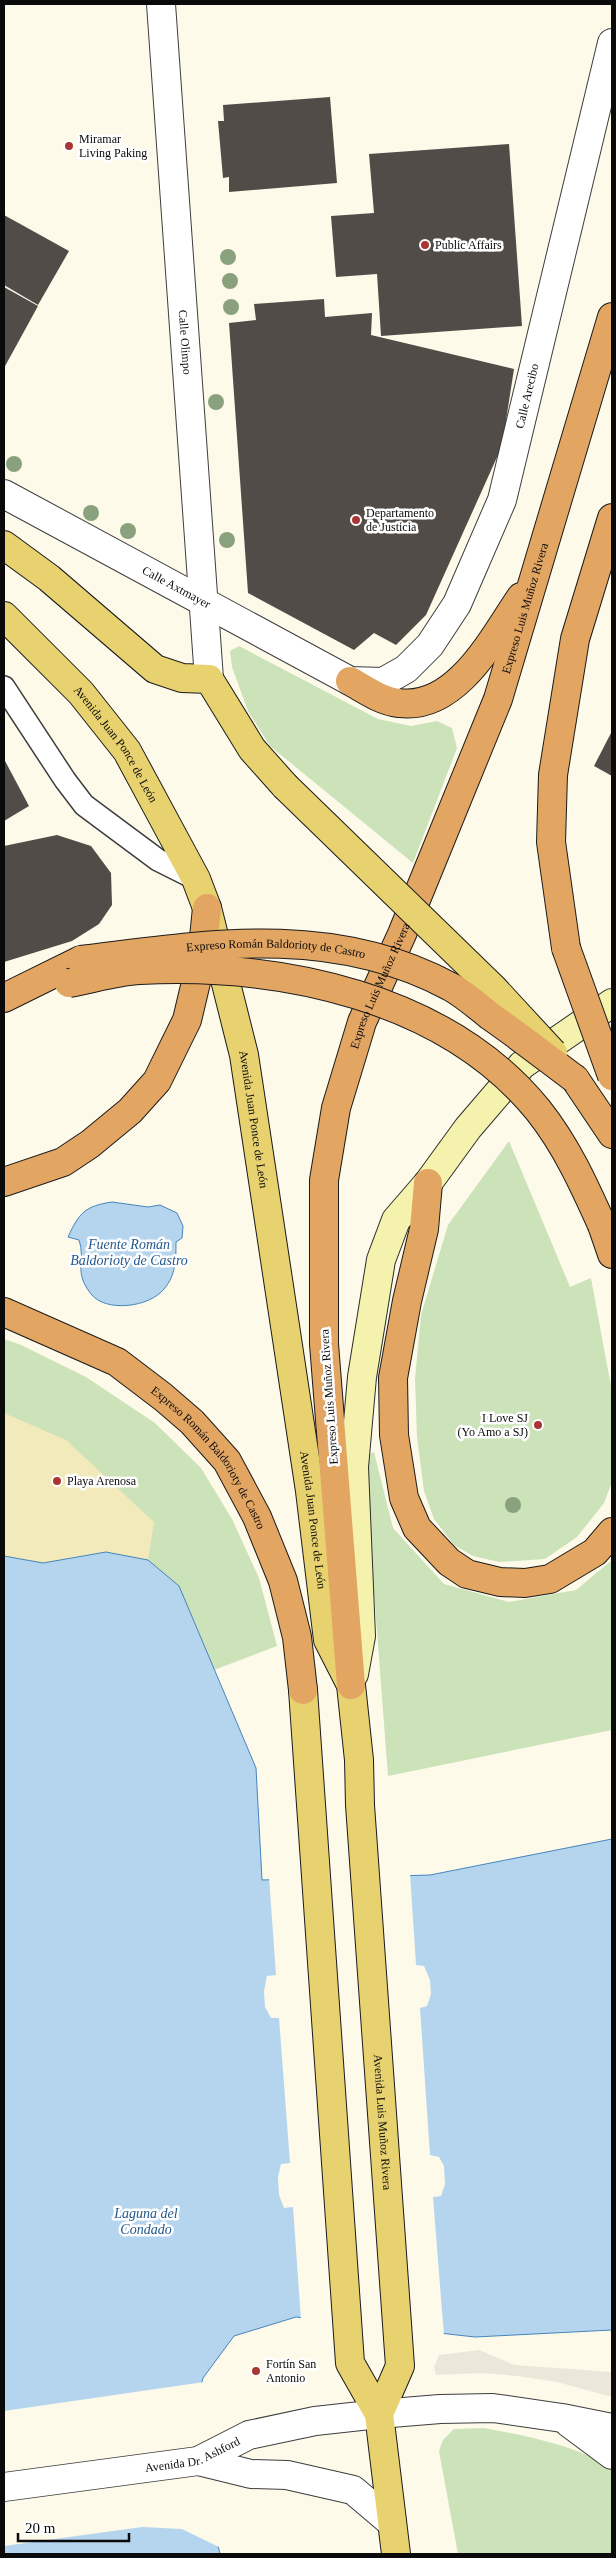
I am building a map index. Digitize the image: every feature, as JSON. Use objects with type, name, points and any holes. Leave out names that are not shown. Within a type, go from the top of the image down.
[{"type":"highway","name":"Expreso Luis Muñoz Rivera","points":[[351,1685],[324,1344],[324,1180],[336,1108],[362,1022],[402,934],[498,699],[612,317]]},
{"type":"highway","points":[[612,518],[575,639],[552,775],[551,842],[566,948],[612,1076]]},
{"type":"highway","points":[[350,681],[377,697],[400,703],[429,700],[458,683],[482,654],[535,575]]},
{"type":"highway","points":[[4,1182],[63,1162],[90,1144],[130,1111],[157,1081],[187,1020],[202,958],[207,908]]},
{"type":"highway","name":"Expreso Román Baldorioty de Castro","points":[[75,971],[180,947],[247,944],[295,943],[339,947],[406,964],[452,988],[575,1079],[612,1134]]},
{"type":"highway","points":[[4,999],[75,971],[186,970],[267,974],[334,987],[396,1010],[457,1039],[496,1067],[538,1110],[572,1160],[602,1225],[612,1254]]},
{"type":"highway","points":[[428,1183],[424,1229],[407,1300],[393,1378],[394,1436],[404,1498],[417,1528],[449,1562],[466,1574],[500,1582],[526,1584],[550,1579],[595,1552],[612,1532]]},
{"type":"highway","name":"Expreso Román Baldorioty de Castro","points":[[4,1312],[117,1362],[192,1422],[226,1461],[257,1517],[283,1581],[297,1637],[303,1690]]},
{"type":"main road","points":[[4,546],[49,578],[155,669],[182,678],[209,679],[252,749],[285,786],[493,988],[575,1079]]},
{"type":"main road","name":"Avenida Juan Ponce de León","points":[[4,616],[82,693],[127,751],[196,879],[207,908],[244,1055],[303,1442],[328,1640],[351,1685]]},
{"type":"main road","points":[[351,1685],[362,1636],[354,1467],[367,1340],[381,1260],[396,1220],[428,1183],[468,1128],[522,1065],[612,1003]]},
{"type":"main road","name":"Avenida Luis Muñoz Rivera","points":[[351,1685],[359,1760],[360,1805],[400,2366],[379,2414]]},
{"type":"main road","points":[[303,1690],[350,2363],[379,2414],[396,2554]]},
{"type":"street","name":"Calle Olimpo","points":[[161,4],[209,679]]},
{"type":"street","name":"Calle Arecibo","points":[[350,681],[383,682],[406,669],[430,645],[457,604],[502,500],[612,43]]},
{"type":"street","name":"Calle Axtmayer","points":[[4,494],[350,681]]},
{"type":"street","name":"Avenida Dr. Ashford","points":[[4,2487],[198,2461],[249,2434],[315,2421],[379,2414],[440,2409],[493,2408],[562,2418],[612,2428]]},
{"type":"street","points":[[562,2418],[612,2455]]},
{"type":"street","points":[[198,2461],[250,2474],[287,2475],[353,2490],[392,2523]]},
{"type":"lane","points":[[4,687],[84,805],[158,860],[196,879]]},
{"type":"green space","points":[[239,646],[378,719],[411,726],[437,721],[452,728],[457,748],[413,863],[270,746],[248,711],[232,667],[230,651]]},
{"type":"green space","points":[[509,1141],[570,1287],[591,1278],[612,1392],[612,1482],[604,1503],[577,1537],[545,1559],[499,1562],[473,1556],[454,1545],[434,1519],[424,1491],[417,1437],[415,1379],[421,1315],[448,1225]]},
{"type":"green space","points":[[4,1339],[21,1345],[86,1377],[155,1423],[201,1468],[232,1519],[259,1578],[277,1646],[214,1670],[197,1628],[106,1552],[43,1563],[4,1556]]},
{"type":"green space","points":[[374,1452],[393,1528],[444,1584],[509,1602],[576,1590],[612,1560],[612,1730],[388,1776],[371,1553],[367,1456]]},
{"type":"green space","points":[[484,2428],[566,2447],[612,2468],[612,2554],[458,2554],[439,2451],[443,2440],[454,2429]]},
{"type":"sand","name":"Playa Arenosa","points":[[4,1413],[66,1440],[154,1522],[148,1560],[106,1552],[43,1563],[4,1556]]},
{"type":"shaded area","points":[[479,2350],[514,2365],[612,2372],[612,2397],[557,2382],[518,2376],[483,2373],[436,2375],[434,2367],[439,2355]]},
{"type":"water","name":"Fuente Román Baldorioty de Castro","points":[[112,1202],[148,1207],[160,1205],[177,1213],[183,1226],[182,1238],[176,1242],[175,1267],[168,1284],[157,1295],[139,1304],[117,1306],[107,1304],[91,1294],[81,1273],[81,1248],[79,1240],[68,1237],[84,1212],[95,1206]]},
{"type":"water","name":"Laguna del Condado","points":[[106,1552],[148,1560],[179,1586],[256,1768],[262,1880],[430,1875],[612,1839],[612,2330],[475,2337],[296,2317],[234,2336],[203,2378],[196,2405],[198,2461],[220,2554],[4,2554],[4,1556],[43,1563]]},
{"type":"pier","points":[[410,1873],[416,1965],[424,1966],[430,1980],[431,1994],[427,2006],[420,2008],[430,2155],[439,2157],[444,2166],[445,2184],[441,2196],[433,2197],[444,2336],[301,2320],[293,2207],[284,2208],[279,2195],[278,2177],[281,2164],[290,2163],[279,2018],[271,2018],[265,2007],[264,1991],[267,1976],[276,1975],[269,1877]]},
{"type":"pier","points":[[204,2382],[199,2406],[200,2460],[221,2548],[182,2529],[142,2527],[4,2546],[4,2411]]},
{"type":"building","points":[[330,97],[337,183],[229,192],[229,177],[223,178],[218,121],[224,121],[223,105]]},
{"type":"building","name":"Public Affairs","points":[[509,144],[522,326],[381,336],[377,274],[336,277],[331,216],[374,213],[369,154]]},
{"type":"building","points":[[4,215],[69,251],[38,305],[4,285]]},
{"type":"building","points":[[4,287],[38,306],[4,368]]},
{"type":"building","name":"Departamento de Justicia","points":[[324,299],[325,317],[372,313],[371,335],[514,369],[502,446],[426,615],[396,645],[374,633],[354,650],[248,593],[229,323],[256,320],[254,304]]},
{"type":"building","points":[[612,731],[612,776],[594,766]]},
{"type":"building","points":[[4,759],[29,806],[4,821]]},
{"type":"building","points":[[57,835],[91,846],[111,873],[112,905],[99,924],[72,941],[4,962],[4,846]]},
{"type":"place","name":"Miramar Living Paking","points":[[69,146]]},
{"type":"place","name":"Public Affairs","points":[[425,245]]},
{"type":"place","name":"Departamento de Justicia","points":[[356,520]]},
{"type":"place","name":"I Love SJ (Yo Amo a SJ)","points":[[538,1425]]},
{"type":"place","name":"Playa Arenosa","points":[[57,1481]]},
{"type":"place","name":"Fortín San Antonio","points":[[256,2371]]}]
